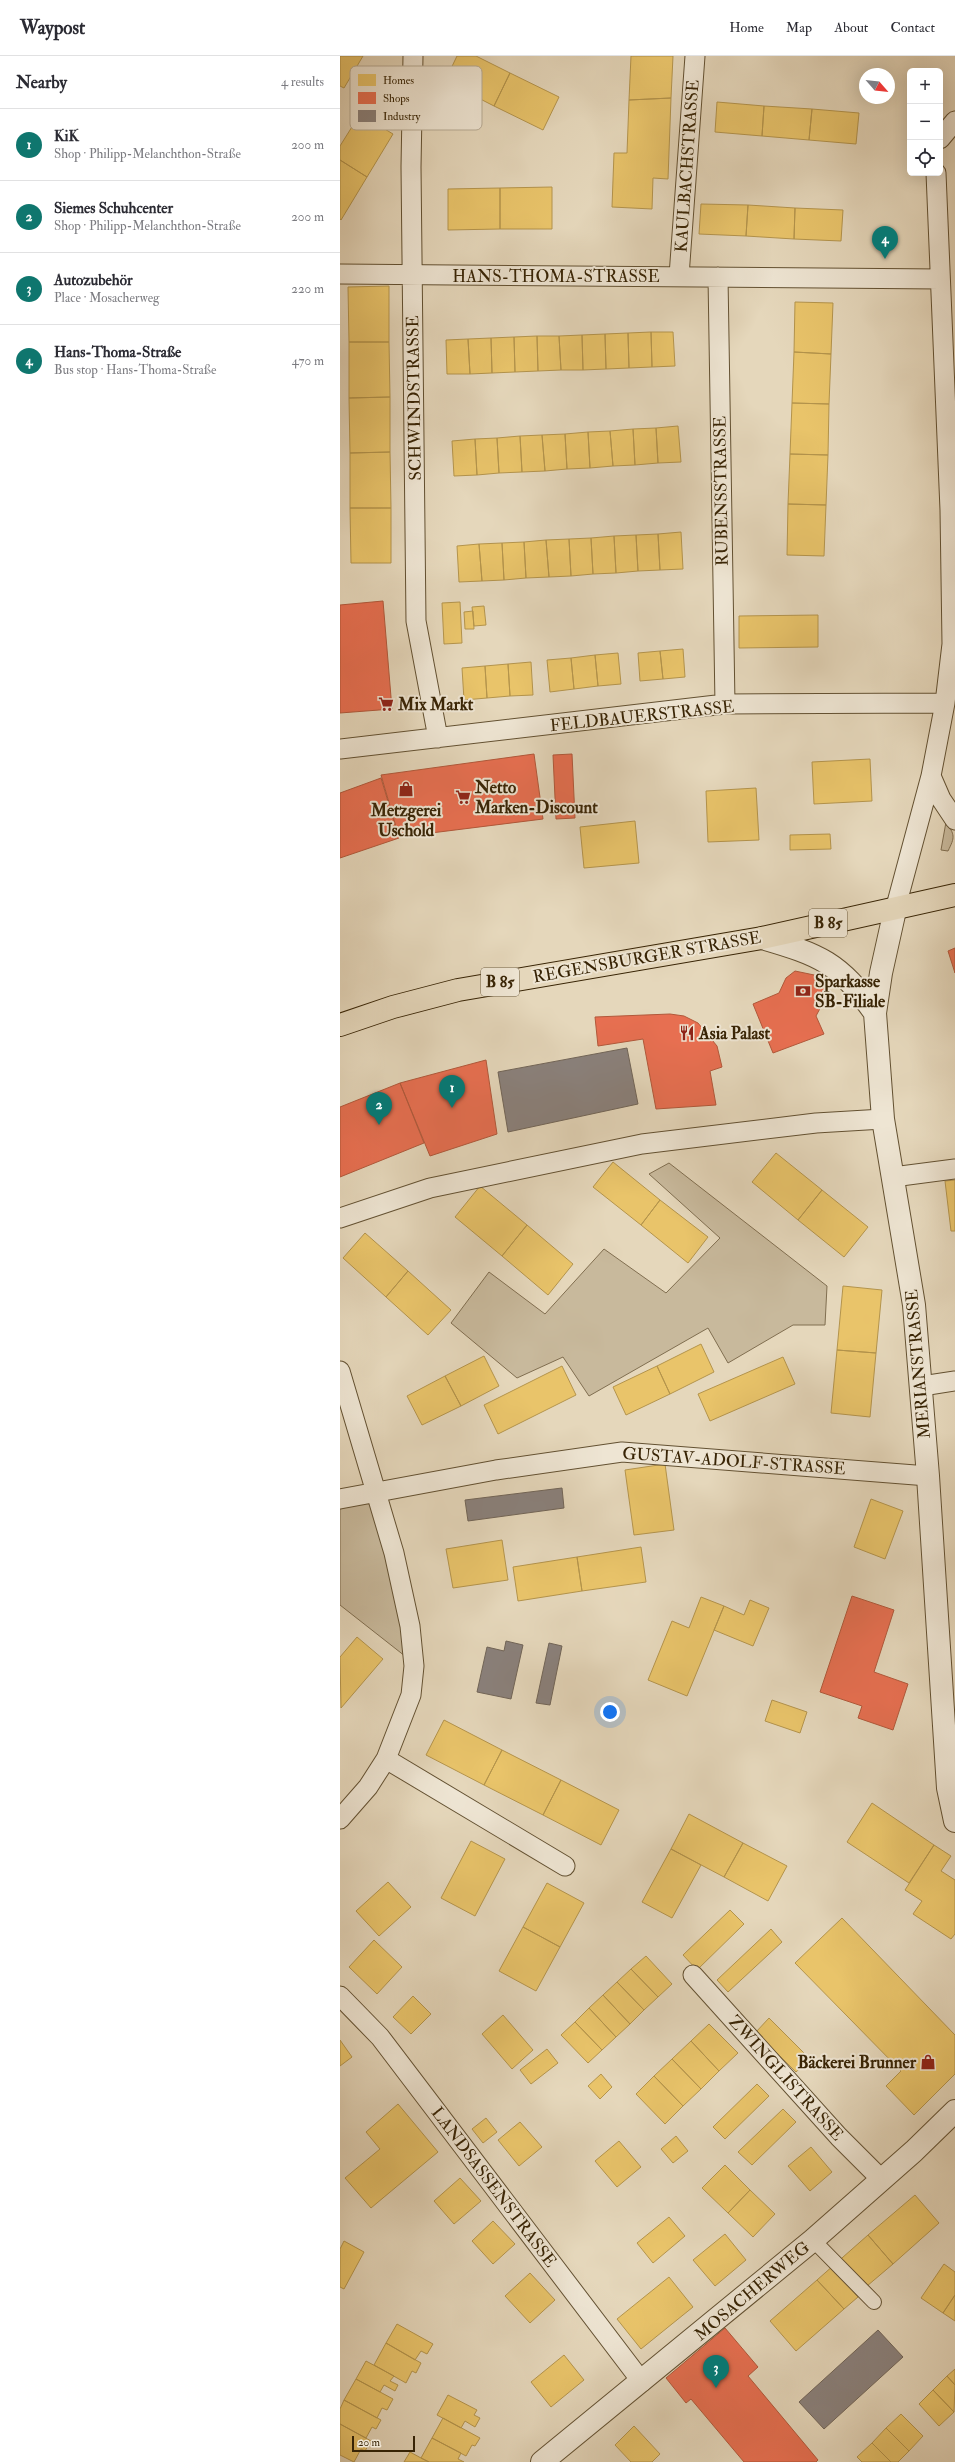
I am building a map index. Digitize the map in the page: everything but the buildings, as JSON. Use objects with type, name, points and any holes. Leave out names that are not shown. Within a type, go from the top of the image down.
[{"type":"main road","name":"REGENSBURGER STRASSE","points":[[340,1025],[393,1007],[458,990],[762,938],[895,910],[955,895]]},
{"type":"street","name":"SCHWINDSTRASSE","points":[[413,56],[413,66]]},
{"type":"street","name":"KAULBACHSTRASSE","points":[[679,276],[695,56]]},
{"type":"street","points":[[943,134],[955,120]]},
{"type":"street","name":"SCHWINDSTRASSE","points":[[412,130],[416,621],[438,738]]},
{"type":"street","points":[[895,910],[931,776],[945,703],[952,644],[953,510],[940,279],[936,176]]},
{"type":"street","name":"HANS-THOMA-STRASSE","points":[[340,274],[940,279]]},
{"type":"street","name":"RUBENSSTRASSE","points":[[718,277],[725,704]]},
{"type":"street","name":"FELDBAUERSTRASSE","points":[[340,749],[725,704],[945,703]]},
{"type":"street","points":[[931,776],[941,799],[955,820]]},
{"type":"street","name":"MERIANSTRASSE","points":[[895,910],[881,973],[875,1013],[883,1119],[914,1305],[922,1386],[948,1788],[955,1821]]},
{"type":"street","points":[[762,938],[803,950],[830,963],[851,981],[875,1013]]},
{"type":"street","points":[[340,1218],[430,1188],[642,1144],[816,1123],[883,1119]]},
{"type":"street","points":[[893,1177],[955,1169]]},
{"type":"street","points":[[340,1371],[394,1553],[410,1626],[414,1666],[411,1695],[386,1759],[368,1787],[340,1819]]},
{"type":"street","points":[[922,1386],[955,1381]]},
{"type":"street","name":"GUSTAV-ADOLF-STRASSE","points":[[340,1498],[496,1470],[622,1452],[928,1476]]},
{"type":"street","points":[[386,1759],[565,1866]]},
{"type":"street","name":"ZWINGLISTRASSE","points":[[693,1975],[834,2131],[882,2180]]},
{"type":"street","name":"LANDSASSENSTRASSE","points":[[340,1996],[380,2037],[642,2382]]},
{"type":"street","name":"MOSACHERWEG","points":[[542,2462],[642,2382],[813,2240],[882,2180],[955,2111]]},
{"type":"street","points":[[813,2240],[874,2302]]},
{"type":"shaded area","points":[[946,822],[953,836],[948,851],[941,850]]},
{"type":"shaded area","points":[[669,1163],[827,1286],[825,1325],[793,1325],[728,1363],[708,1328],[589,1396],[563,1357],[517,1378],[451,1323],[489,1272],[545,1314],[604,1249],[666,1293],[720,1238],[649,1174]]},
{"type":"shaded area","points":[[373,1495],[410,1660],[340,1605],[340,1502]]},
{"type":"place","name":"Hans-Thoma-Straße","points":[[885,259]]},
{"type":"place","name":"Mix Markt","points":[[386,704]]},
{"type":"place","name":"Metzgerei Uschold","points":[[406,789]]},
{"type":"place","name":"Netto Marken-Discount","points":[[463,797]]},
{"type":"place","name":"Sparkasse SB-Filiale","points":[[803,991]]},
{"type":"place","name":"Asia Palast","points":[[687,1033]]},
{"type":"place","name":"KiK","points":[[452,1108]]},
{"type":"place","name":"Siemes Schuhcenter","points":[[379,1125]]},
{"type":"place","name":"Bäckerei Brunner","points":[[928,2062]]},
{"type":"place","name":"Autozubehör","points":[[716,2388]]}]
